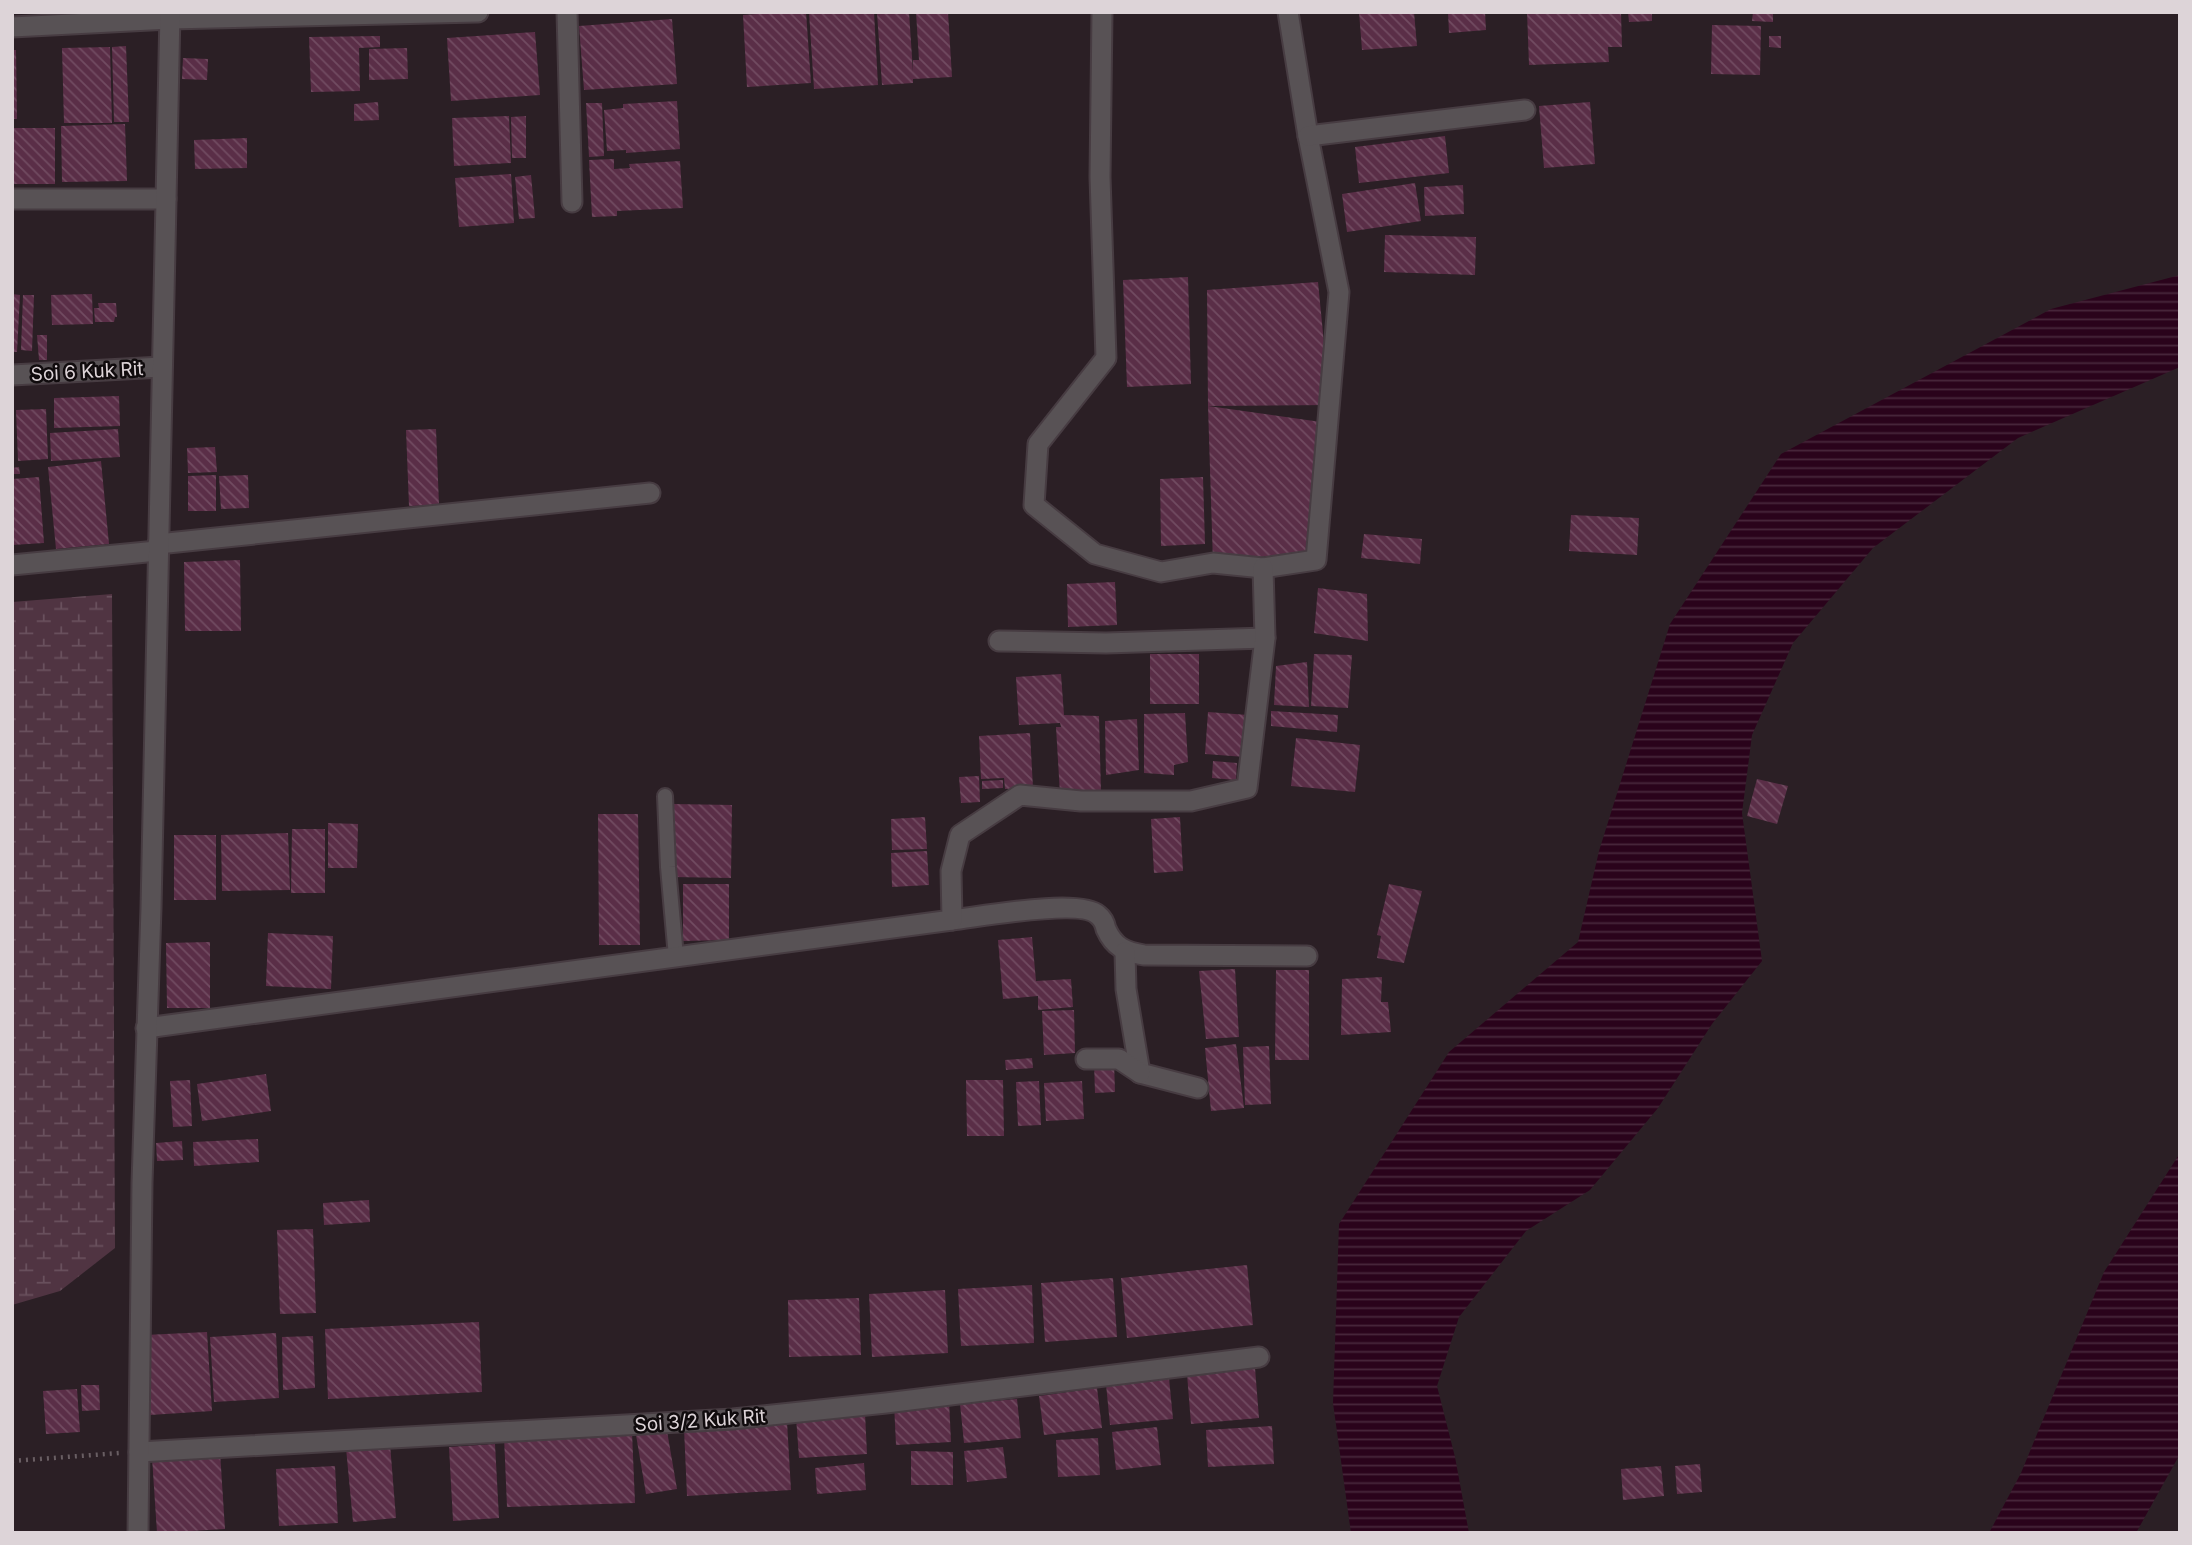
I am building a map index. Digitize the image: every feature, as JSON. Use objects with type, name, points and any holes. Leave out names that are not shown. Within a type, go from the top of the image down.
[{"type":"street","points":[[12,27],[170,16],[478,12]]},
{"type":"street","points":[[567,12],[572,202]]},
{"type":"street","points":[[1102,12],[1100,177],[1106,358],[1038,444],[1034,505],[1095,554],[1161,572],[1213,563],[1263,568],[1317,561],[1339,292],[1308,136],[1288,12]]},
{"type":"street","points":[[138,1533],[146,1028],[151,908],[170,16]]},
{"type":"street","points":[[1308,136],[1525,110]]},
{"type":"street","points":[[12,199],[166,199]]},
{"type":"street","name":"Soi 6 Kuk Rit","points":[[12,375],[162,367]]},
{"type":"street","points":[[12,565],[650,493]]},
{"type":"street","points":[[952,919],[951,871],[960,835],[1020,795],[1081,801],[1191,801],[1247,788],[1265,638],[1263,568]]},
{"type":"street","points":[[999,641],[1106,643],[1265,638]]},
{"type":"street","points":[[146,1028],[952,919],[1052,908],[1088,909],[1098,914],[1116,945],[1125,952],[1144,956],[1307,956]]},
{"type":"street","points":[[1125,952],[1126,989],[1140,1073]]},
{"type":"street","points":[[1086,1059],[1119,1059],[1140,1073],[1198,1088]]},
{"type":"street","name":"Soi 3/2 Kuk Rit","points":[[138,1451],[733,1419],[913,1400],[1259,1357]]},
{"type":"lane","points":[[665,796],[676,957]]},
{"type":"path","points":[[12,1461],[138,1451]]},
{"type":"green space","points":[[112,594],[115,1248],[60,1291],[12,1305],[12,602]]},
{"type":"shaded area","points":[[2180,275],[2180,367],[2018,438],[1873,548],[1793,643],[1752,735],[1742,813],[1762,961],[1712,1024],[1658,1108],[1590,1190],[1526,1231],[1459,1317],[1437,1386],[1455,1457],[1469,1533],[1351,1533],[1333,1403],[1339,1224],[1449,1052],[1578,942],[1599,851],[1670,624],[1781,454],[2051,309]]},
{"type":"shaded area","points":[[2180,1153],[2180,1454],[2136,1533],[1989,1533],[2021,1473],[2104,1272]]},
{"type":"building","points":[[806,12],[811,83],[747,87],[743,15]]},
{"type":"building","points":[[809,12],[874,12],[878,85],[814,89]]},
{"type":"building","points":[[909,12],[913,72],[913,60],[919,60],[916,12],[948,12],[952,77],[913,79],[913,83],[882,85],[877,13]]},
{"type":"building","points":[[1359,12],[1414,12],[1417,46],[1362,50]]},
{"type":"building","points":[[1448,12],[1485,12],[1486,30],[1449,33]]},
{"type":"building","points":[[1527,12],[1621,12],[1622,47],[1608,47],[1609,62],[1529,65]]},
{"type":"building","points":[[1628,12],[1652,12],[1652,21],[1629,22]]},
{"type":"building","points":[[1753,12],[1773,12],[1773,22],[1752,21]]},
{"type":"building","points":[[672,19],[677,84],[584,90],[579,26]]},
{"type":"building","points":[[1712,25],[1761,26],[1760,75],[1711,74]]},
{"type":"building","points":[[535,32],[540,95],[451,101],[447,38]]},
{"type":"building","points":[[380,36],[380,47],[359,48],[360,91],[311,92],[309,37]]},
{"type":"building","points":[[1769,36],[1781,36],[1781,48],[1769,47]]},
{"type":"building","points":[[126,46],[129,122],[114,122],[112,47]]},
{"type":"building","points":[[110,47],[112,123],[64,123],[62,48]]},
{"type":"building","points":[[407,48],[408,79],[369,80],[369,49]]},
{"type":"building","points":[[12,50],[16,50],[17,119],[12,119]]},
{"type":"building","points":[[183,58],[208,59],[207,80],[182,79]]},
{"type":"building","points":[[677,101],[680,149],[626,153],[626,150],[607,151],[604,110],[623,108],[623,104]]},
{"type":"building","points":[[378,102],[379,120],[354,121],[354,104]]},
{"type":"building","points":[[1590,102],[1595,164],[1544,168],[1539,106]]},
{"type":"building","points":[[586,103],[602,103],[604,156],[589,157]]},
{"type":"building","points":[[509,116],[511,163],[454,166],[452,118]]},
{"type":"building","points":[[526,116],[526,158],[512,158],[511,117]]},
{"type":"building","points":[[125,124],[127,181],[62,182],[61,126]]},
{"type":"building","points":[[12,128],[55,128],[55,184],[12,184]]},
{"type":"building","points":[[1445,136],[1449,173],[1359,183],[1355,147]]},
{"type":"building","points":[[247,138],[247,168],[195,169],[194,140]]},
{"type":"building","points":[[614,159],[614,169],[630,168],[629,164],[680,161],[683,208],[617,211],[617,216],[592,217],[589,160]]},
{"type":"building","points":[[511,174],[514,223],[459,227],[455,178]]},
{"type":"building","points":[[531,175],[535,218],[519,219],[515,177]]},
{"type":"building","points":[[1415,183],[1421,221],[1347,232],[1342,194]]},
{"type":"building","points":[[1463,185],[1464,214],[1425,216],[1424,187]]},
{"type":"building","points":[[1385,235],[1476,237],[1475,275],[1384,272]]},
{"type":"building","points":[[1188,277],[1191,384],[1127,387],[1123,280]]},
{"type":"building","points":[[1318,282],[1330,405],[1208,406],[1207,290]]},
{"type":"building","points":[[12,294],[20,295],[17,352],[12,352]]},
{"type":"building","points":[[92,294],[93,324],[52,325],[51,295]]},
{"type":"building","points":[[23,295],[34,295],[32,351],[21,350]]},
{"type":"building","points":[[98,303],[116,303],[117,317],[114,322],[95,322],[94,308],[99,308]]},
{"type":"building","points":[[37,335],[47,335],[47,360],[39,360]]},
{"type":"building","points":[[119,396],[120,426],[54,428],[54,398]]},
{"type":"building","points":[[1208,406],[1328,423],[1307,551],[1213,563]]},
{"type":"building","points":[[46,409],[48,459],[18,461],[16,410]]},
{"type":"building","points":[[118,429],[120,457],[51,461],[50,433]]},
{"type":"building","points":[[436,429],[439,505],[409,506],[406,430]]},
{"type":"building","points":[[215,447],[217,472],[188,473],[187,448]]},
{"type":"building","points":[[101,461],[109,544],[56,549],[48,467]]},
{"type":"building","points":[[19,467],[20,474],[12,474],[12,468]]},
{"type":"building","points":[[216,475],[216,511],[188,511],[188,476]]},
{"type":"building","points":[[248,475],[249,508],[221,509],[219,476]]},
{"type":"building","points":[[39,477],[44,543],[12,545],[12,479]]},
{"type":"building","points":[[1203,477],[1205,544],[1161,546],[1160,479]]},
{"type":"building","points":[[1571,515],[1639,518],[1637,555],[1569,551]]},
{"type":"building","points":[[1364,534],[1422,539],[1420,564],[1361,558]]},
{"type":"building","points":[[240,560],[241,631],[185,631],[184,562]]},
{"type":"building","points":[[1115,582],[1117,625],[1068,627],[1067,584]]},
{"type":"building","points":[[1318,588],[1367,594],[1368,641],[1314,633]]},
{"type":"building","points":[[1150,654],[1199,654],[1199,704],[1150,704]]},
{"type":"building","points":[[1314,654],[1352,655],[1348,708],[1311,706]]},
{"type":"building","points":[[1307,662],[1309,707],[1274,705],[1276,666]]},
{"type":"building","points":[[1061,674],[1064,715],[1099,716],[1101,792],[1060,794],[1056,727],[1061,727],[1060,723],[1019,725],[1016,677]]},
{"type":"building","points":[[1271,711],[1338,715],[1337,732],[1271,726]]},
{"type":"building","points":[[1208,712],[1248,715],[1245,757],[1205,754]]},
{"type":"building","points":[[1185,713],[1188,762],[1174,765],[1174,775],[1144,773],[1144,714]]},
{"type":"building","points":[[1137,719],[1139,770],[1106,775],[1105,721]]},
{"type":"building","points":[[1030,733],[1033,788],[1005,789],[1004,778],[981,779],[979,736]]},
{"type":"building","points":[[1296,738],[1360,745],[1355,792],[1291,786]]},
{"type":"building","points":[[1213,761],[1237,763],[1236,780],[1212,778]]},
{"type":"building","points":[[979,776],[980,802],[961,803],[959,777]]},
{"type":"building","points":[[1757,779],[1788,786],[1777,824],[1747,816]]},
{"type":"building","points":[[1003,780],[1003,788],[982,789],[982,781]]},
{"type":"building","points":[[673,804],[732,805],[731,878],[672,877]]},
{"type":"building","points":[[598,814],[638,814],[640,945],[599,945]]},
{"type":"building","points":[[925,817],[927,849],[892,850],[891,819]]},
{"type":"building","points":[[1180,817],[1183,871],[1154,873],[1151,819]]},
{"type":"building","points":[[328,823],[358,824],[357,868],[328,868]]},
{"type":"building","points":[[292,829],[325,829],[325,893],[291,893]]},
{"type":"building","points":[[288,833],[290,890],[222,891],[221,835]]},
{"type":"building","points":[[174,835],[216,835],[216,900],[174,900]]},
{"type":"building","points":[[927,851],[929,885],[892,887],[891,853]]},
{"type":"building","points":[[683,884],[729,884],[729,940],[683,941]]},
{"type":"building","points":[[1389,884],[1422,891],[1404,963],[1377,958],[1381,936],[1377,935]]},
{"type":"building","points":[[268,933],[333,936],[331,989],[266,986]]},
{"type":"building","points":[[1032,937],[1036,981],[1071,979],[1073,1007],[1038,1010],[1038,996],[1003,999],[998,940]]},
{"type":"building","points":[[210,942],[210,1008],[167,1008],[166,943]]},
{"type":"building","points":[[1235,969],[1239,1037],[1206,1039],[1199,971]]},
{"type":"building","points":[[1276,970],[1309,970],[1309,1060],[1275,1060]]},
{"type":"building","points":[[1382,977],[1381,1002],[1388,1002],[1391,1032],[1341,1035],[1342,979]]},
{"type":"building","points":[[1074,1010],[1075,1053],[1044,1055],[1042,1011]]},
{"type":"building","points":[[1236,1044],[1244,1108],[1211,1111],[1205,1048]]},
{"type":"building","points":[[1269,1046],[1271,1104],[1245,1105],[1243,1047]]},
{"type":"building","points":[[1032,1058],[1033,1068],[1006,1070],[1005,1060]]},
{"type":"building","points":[[1094,1062],[1114,1062],[1115,1092],[1095,1093]]},
{"type":"building","points":[[266,1074],[271,1111],[202,1121],[197,1084]]},
{"type":"building","points":[[190,1080],[192,1126],[173,1127],[170,1081]]},
{"type":"building","points":[[966,1080],[1003,1080],[1004,1136],[967,1136]]},
{"type":"building","points":[[1039,1081],[1041,1125],[1018,1126],[1016,1082]]},
{"type":"building","points":[[1082,1081],[1084,1119],[1046,1121],[1044,1083]]},
{"type":"building","points":[[258,1139],[259,1162],[194,1166],[193,1142]]},
{"type":"building","points":[[182,1141],[183,1160],[157,1161],[156,1143]]},
{"type":"building","points":[[369,1200],[370,1222],[324,1225],[323,1203]]},
{"type":"building","points":[[313,1229],[316,1313],[280,1314],[277,1230]]},
{"type":"building","points":[[1247,1265],[1253,1325],[1127,1338],[1121,1278]]},
{"type":"building","points":[[1113,1278],[1117,1337],[1045,1342],[1041,1283]]},
{"type":"building","points":[[1032,1285],[1034,1343],[961,1346],[958,1289]]},
{"type":"building","points":[[945,1290],[948,1353],[872,1357],[869,1294]]},
{"type":"building","points":[[859,1298],[861,1355],[789,1357],[788,1300]]},
{"type":"building","points":[[479,1322],[482,1392],[328,1399],[325,1329]]},
{"type":"building","points":[[207,1332],[212,1411],[150,1415],[145,1335]]},
{"type":"building","points":[[276,1333],[279,1398],[214,1402],[210,1337]]},
{"type":"building","points":[[313,1336],[315,1388],[283,1390],[282,1337]]},
{"type":"building","points":[[1255,1368],[1259,1418],[1191,1424],[1187,1374]]},
{"type":"building","points":[[1169,1378],[1173,1419],[1110,1425],[1106,1384]]},
{"type":"building","points":[[81,1385],[99,1385],[100,1410],[82,1411]]},
{"type":"building","points":[[1097,1388],[1102,1428],[1044,1435],[1039,1396]]},
{"type":"building","points":[[77,1389],[80,1432],[46,1434],[43,1391]]},
{"type":"building","points":[[1017,1399],[1021,1438],[964,1443],[960,1404]]},
{"type":"building","points":[[949,1400],[951,1442],[896,1445],[894,1403]]},
{"type":"building","points":[[865,1413],[867,1454],[799,1458],[796,1417]]},
{"type":"building","points":[[787,1422],[791,1490],[687,1496],[684,1428]]},
{"type":"building","points":[[1272,1426],[1274,1464],[1208,1467],[1206,1430]]},
{"type":"building","points":[[1157,1427],[1161,1465],[1116,1470],[1112,1432]]},
{"type":"building","points":[[667,1431],[677,1489],[646,1494],[636,1435]]},
{"type":"building","points":[[632,1432],[635,1503],[507,1507],[504,1436]]},
{"type":"building","points":[[1098,1438],[1100,1475],[1058,1477],[1056,1440]]},
{"type":"building","points":[[390,1444],[396,1518],[353,1522],[346,1448]]},
{"type":"building","points":[[495,1444],[499,1518],[453,1521],[449,1447]]},
{"type":"building","points":[[1003,1447],[1007,1478],[967,1482],[964,1451]]},
{"type":"building","points":[[911,1451],[953,1452],[953,1485],[911,1485]]},
{"type":"building","points":[[220,1452],[225,1529],[157,1533],[152,1457]]},
{"type":"building","points":[[864,1463],[866,1490],[817,1494],[815,1468]]},
{"type":"building","points":[[1700,1464],[1702,1492],[1677,1494],[1675,1466]]},
{"type":"building","points":[[335,1466],[338,1523],[279,1526],[276,1469]]},
{"type":"building","points":[[1661,1466],[1664,1496],[1623,1500],[1621,1469]]}]
